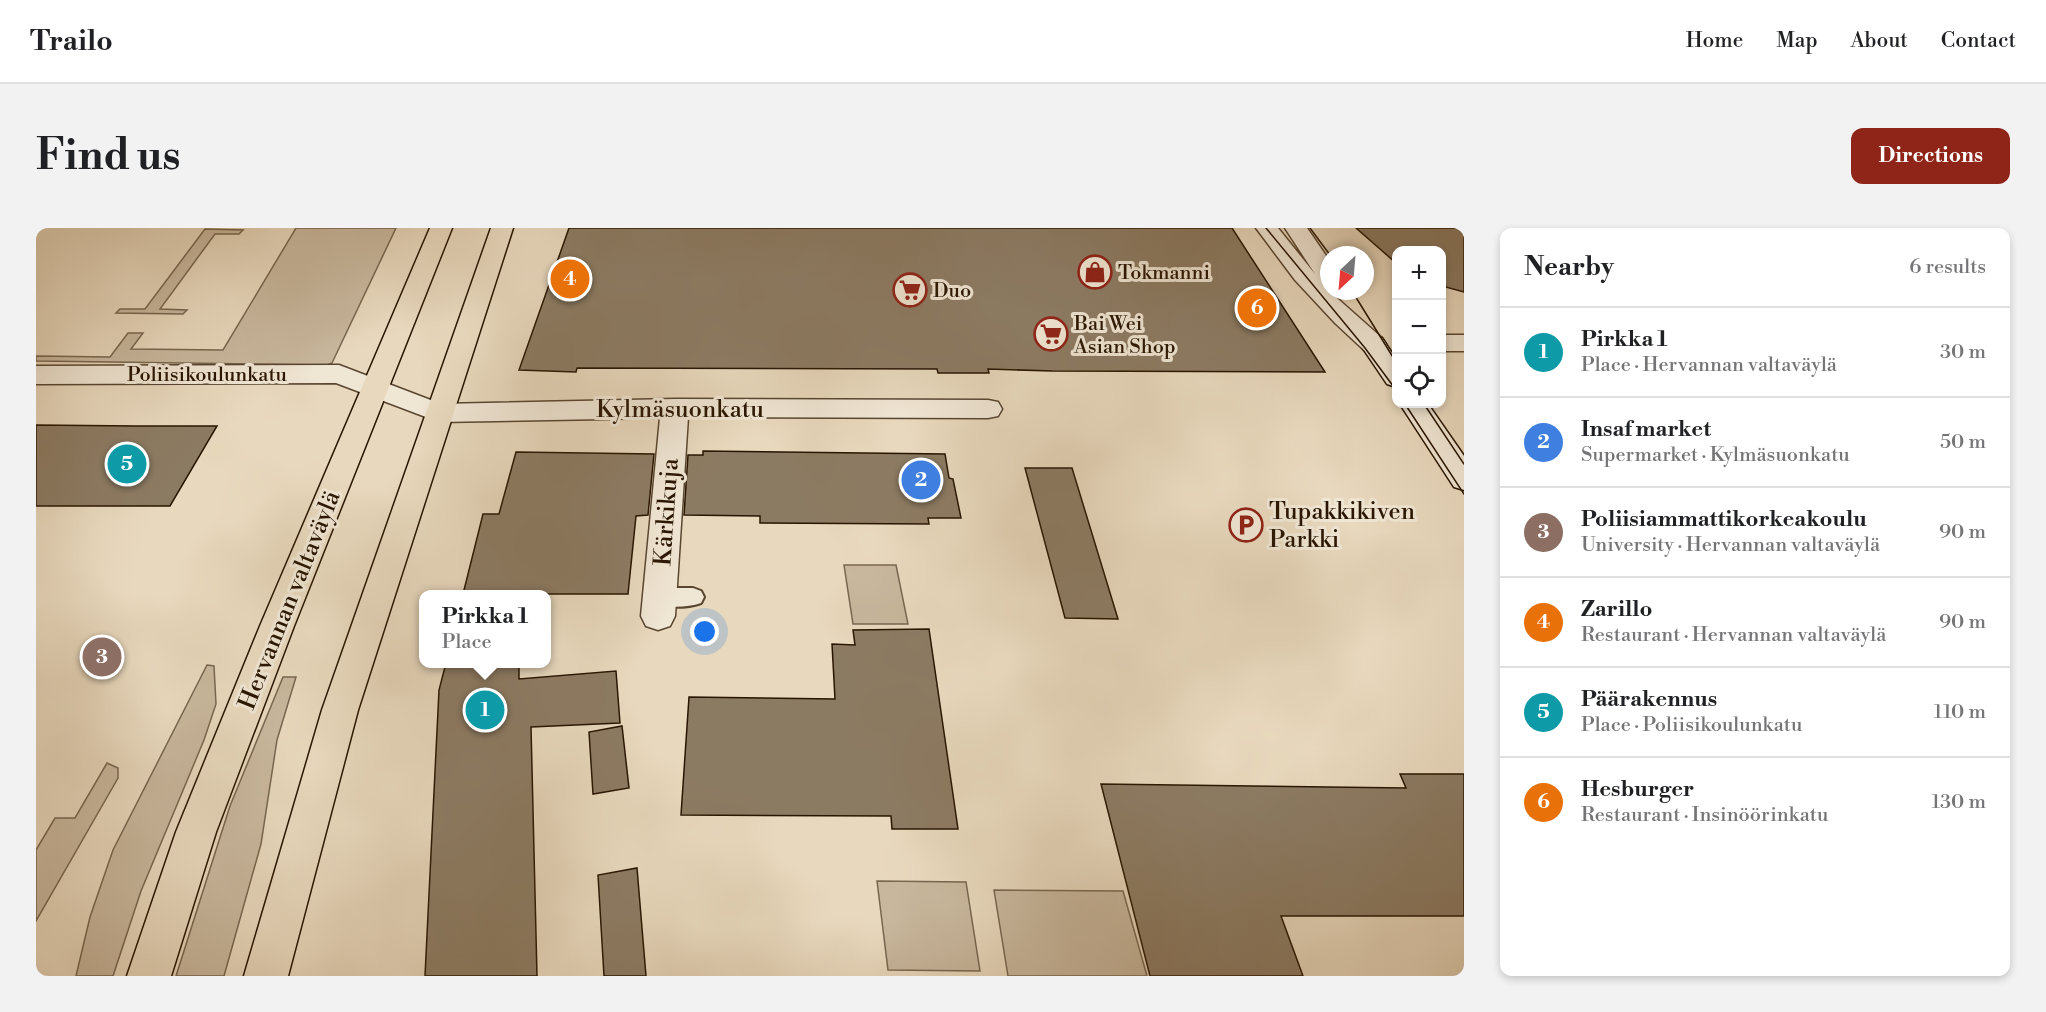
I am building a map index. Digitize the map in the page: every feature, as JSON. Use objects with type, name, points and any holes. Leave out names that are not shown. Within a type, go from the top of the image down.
[{"type":"main road","name":"Hervannan valtaväylä","points":[[149,976],[201,821],[277,626],[441,228]]},
{"type":"main road","points":[[266,976],[340,710],[502,228]]},
{"type":"street","points":[[1267,228],[1342,318],[1385,344]]},
{"type":"street","points":[[1296,228],[1320,264]]},
{"type":"street","points":[[1346,300],[1385,344],[1392,366]]},
{"type":"street","points":[[1446,343],[1464,343]]},
{"type":"street","name":"Poliisikoulunkatu","points":[[36,375],[339,374],[375,390]]},
{"type":"street","name":"Kylmäsuonkatu","points":[[375,390],[439,413],[675,408],[988,409]]},
{"type":"street","name":"Kärkikuja","points":[[658,607],[675,408]]},
{"type":"street","points":[[1417,408],[1464,479]]},
{"type":"lane","points":[[658,607],[693,597]]},
{"type":"shaded area","points":[[296,228],[396,228],[332,363],[327,365],[36,361],[36,356],[110,357],[128,333],[143,333],[131,349],[223,350]]},
{"type":"shaded area","points":[[205,229],[243,230],[239,234],[215,234],[160,309],[187,310],[183,314],[116,313],[120,309],[145,309]]},
{"type":"shaded area","points":[[844,565],[896,565],[908,624],[853,624]]},
{"type":"shaded area","points":[[207,665],[214,666],[216,704],[204,740],[141,891],[113,976],[76,976],[90,917],[113,850]]},
{"type":"shaded area","points":[[283,677],[296,677],[277,740],[261,844],[224,976],[176,976],[230,806]]},
{"type":"shaded area","points":[[107,763],[118,768],[118,778],[36,921],[36,850],[55,818],[75,818]]},
{"type":"shaded area","points":[[877,881],[966,882],[980,971],[888,970]]},
{"type":"shaded area","points":[[994,890],[1123,891],[1147,976],[1008,976]]},
{"type":"building","name":"Duo","points":[[569,228],[1232,228],[1325,372],[988,369],[989,373],[938,373],[937,369],[577,368],[576,372],[519,370]]},
{"type":"building","points":[[1356,228],[1464,228],[1464,292],[1446,287],[1446,246],[1392,246],[1392,260]]},
{"type":"building","points":[[36,425],[217,426],[170,506],[36,506]]},
{"type":"building","points":[[703,451],[945,454],[949,478],[953,479],[961,518],[928,518],[929,524],[760,523],[760,516],[684,515],[688,455],[703,455]]},
{"type":"building","points":[[516,452],[654,454],[648,515],[636,516],[628,594],[551,594],[551,590],[464,590],[483,514],[499,514]]},
{"type":"building","points":[[1025,468],[1072,468],[1118,619],[1065,618]]},
{"type":"building","points":[[929,629],[958,829],[892,829],[891,816],[681,815],[689,697],[835,699],[832,644],[855,645],[853,630]]},
{"type":"building","points":[[445,668],[519,668],[519,679],[616,671],[620,723],[531,727],[537,976],[425,976],[439,690]]},
{"type":"building","points":[[622,726],[629,788],[593,794],[589,732]]},
{"type":"building","points":[[1400,774],[1464,774],[1464,916],[1281,916],[1303,976],[1150,976],[1101,784],[1406,788]]},
{"type":"building","points":[[637,868],[646,976],[604,976],[598,875]]},
{"type":"tram line","points":[[1266,228],[1365,348],[1392,385]]},
{"type":"tram line","points":[[1310,228],[1323,246]]},
{"type":"tram line","points":[[1358,300],[1392,356]]},
{"type":"tram line","points":[[1408,408],[1464,494]]},
{"type":"tram line","points":[[1427,408],[1464,464]]},
{"type":"place","name":"Tokmanni","points":[[1095,272]]},
{"type":"place","name":"Zarillo","points":[[570,279]]},
{"type":"place","name":"Duo","points":[[910,290]]},
{"type":"place","name":"Hesburger","points":[[1257,308]]},
{"type":"place","name":"Bai Wei Asian Shop","points":[[1051,334]]},
{"type":"place","name":"Päärakennus","points":[[127,464]]},
{"type":"place","name":"Insaf market","points":[[921,480]]},
{"type":"place","name":"Tupakkikiven Parkki","points":[[1246,525]]},
{"type":"place","name":"Poliisiammattikorkeakoulu","points":[[102,657]]},
{"type":"place","name":"Pirkka 1","points":[[485,710]]}]
